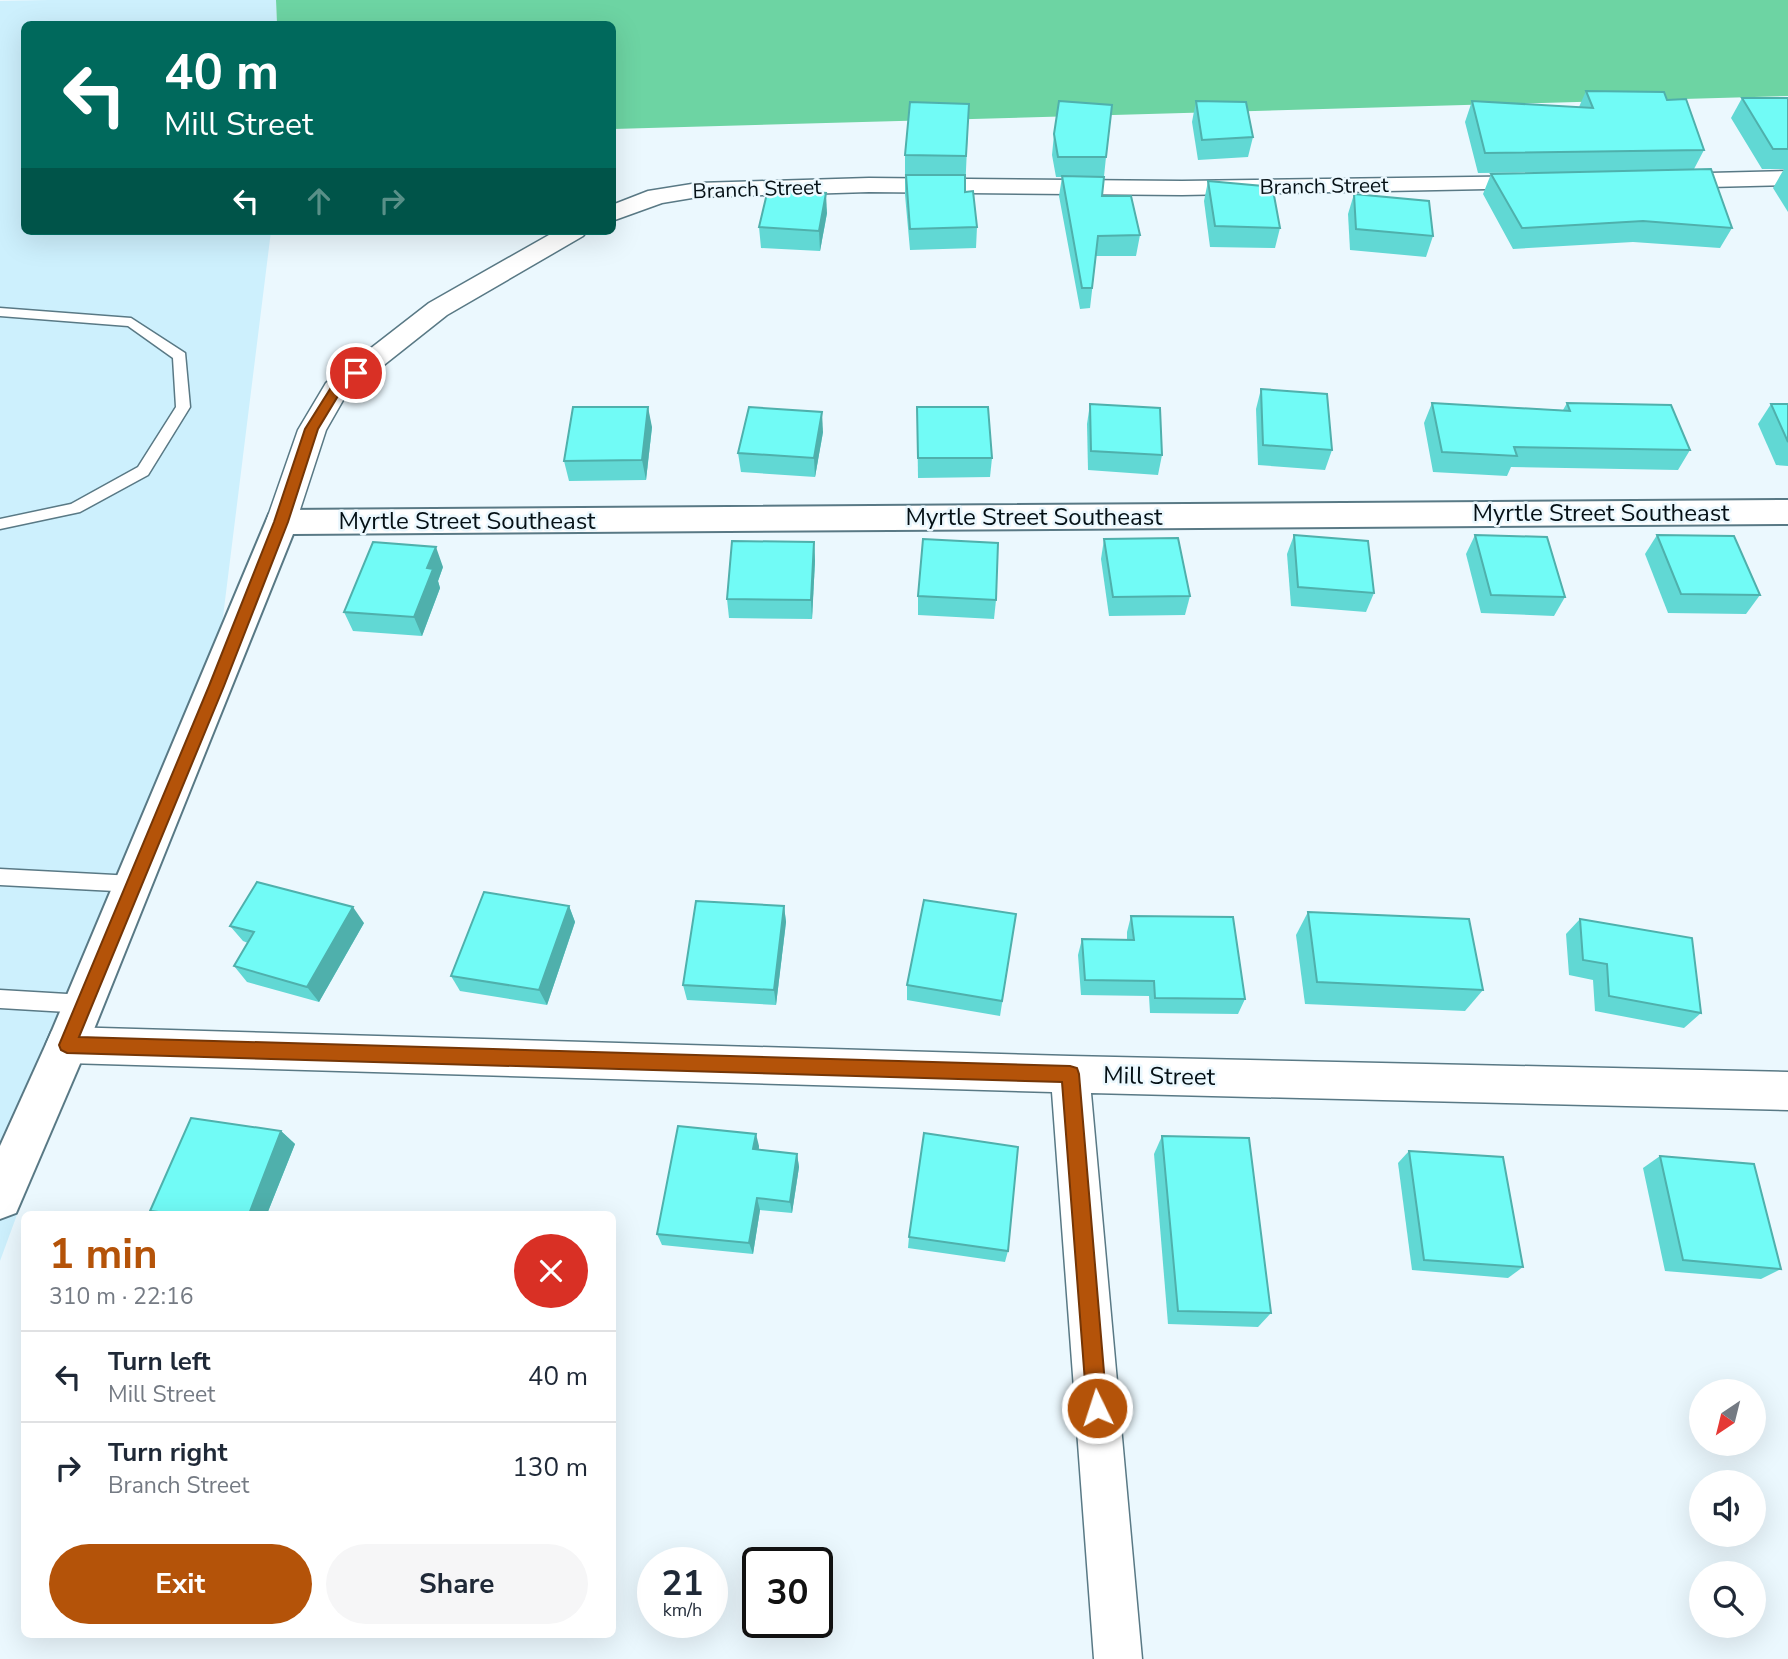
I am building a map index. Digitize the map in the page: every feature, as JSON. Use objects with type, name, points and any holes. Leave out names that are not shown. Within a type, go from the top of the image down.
[{"type":"street","points":[[1652,181],[1788,178]]},
{"type":"street","name":"Branch Street","points":[[616,212],[657,196],[698,190],[869,185],[1182,188],[1555,183]]},
{"type":"street","points":[[0,1197],[134,884],[281,522],[312,429],[336,389],[438,309],[567,235]]},
{"type":"street","name":"Myrtle Street Southeast","points":[[281,522],[1788,512]]},
{"type":"street","name":"Mill Street","points":[[67,1045],[1070,1074],[1788,1091]]},
{"type":"street","points":[[1070,1074],[1118,1659]]},
{"type":"lane","points":[[0,312],[131,322],[180,356],[183,407],[144,471],[75,508],[0,524]]},
{"type":"lane","points":[[0,877],[134,884]]},
{"type":"lane","points":[[0,999],[84,1004]]},
{"type":"shaded area","points":[[276,0],[277,21],[21,21],[21,235],[271,235],[216,673],[0,1261],[0,1]]},
{"type":"green space","points":[[276,0],[1788,0],[1788,96],[616,129],[616,21],[277,21]]},
{"type":"building","points":[[1586,91],[1664,92],[1667,100],[1686,99],[1704,150],[1485,153],[1472,101],[1593,108]]},
{"type":"building","points":[[1742,98],[1788,98],[1788,149],[1773,149]]},
{"type":"building","points":[[1059,101],[1112,105],[1106,157],[1058,157],[1054,134]]},
{"type":"building","points":[[1196,101],[1246,102],[1253,137],[1202,140]]},
{"type":"building","points":[[910,102],[969,104],[966,156],[905,155]]},
{"type":"building","points":[[1711,169],[1732,228],[1643,221],[1522,228],[1491,174]]},
{"type":"building","points":[[906,175],[965,175],[965,192],[973,191],[977,227],[910,229]]},
{"type":"building","points":[[1062,176],[1104,177],[1102,196],[1131,196],[1140,235],[1098,236],[1092,288],[1082,288]]},
{"type":"building","points":[[1208,181],[1263,186],[1264,190],[1273,190],[1280,228],[1215,226]]},
{"type":"building","points":[[768,189],[826,193],[819,231],[759,227]]},
{"type":"building","points":[[1354,194],[1429,201],[1433,236],[1356,229]]},
{"type":"building","points":[[1261,389],[1327,394],[1332,450],[1263,445]]},
{"type":"building","points":[[1432,403],[1570,411],[1567,403],[1671,405],[1690,450],[1514,447],[1517,456],[1442,452]]},
{"type":"building","points":[[1090,404],[1160,408],[1162,455],[1091,451]]},
{"type":"building","points":[[1771,404],[1788,404],[1788,442]]},
{"type":"building","points":[[573,407],[648,407],[642,460],[564,461]]},
{"type":"building","points":[[749,407],[822,412],[814,458],[738,453]]},
{"type":"building","points":[[917,407],[988,407],[992,458],[918,458]]},
{"type":"building","points":[[1294,535],[1368,541],[1374,593],[1298,587]]},
{"type":"building","points":[[1475,535],[1547,537],[1565,597],[1491,595]]},
{"type":"building","points":[[1657,535],[1734,536],[1760,595],[1681,594]]},
{"type":"building","points":[[1178,538],[1190,596],[1113,597],[1104,539]]},
{"type":"building","points":[[923,539],[998,543],[996,600],[918,596]]},
{"type":"building","points":[[732,541],[814,542],[811,600],[727,599]]},
{"type":"building","points":[[373,542],[436,547],[427,568],[433,569],[414,617],[344,612]]},
{"type":"building","points":[[257,882],[353,907],[307,987],[234,966],[254,932],[230,926]]},
{"type":"building","points":[[484,892],[569,906],[539,990],[451,976]]},
{"type":"building","points":[[924,900],[1016,914],[1002,1001],[907,985]]},
{"type":"building","points":[[696,901],[784,906],[774,990],[683,985]]},
{"type":"building","points":[[1308,912],[1469,919],[1483,990],[1317,982]]},
{"type":"building","points":[[1131,916],[1233,917],[1245,999],[1155,998],[1154,981],[1085,980],[1082,939],[1134,940]]},
{"type":"building","points":[[1580,919],[1692,938],[1701,1013],[1609,996],[1607,964],[1583,960]]},
{"type":"building","points":[[191,1118],[281,1131],[250,1211],[150,1211]]},
{"type":"building","points":[[678,1126],[756,1134],[753,1149],[797,1154],[790,1202],[757,1198],[749,1243],[657,1234]]},
{"type":"building","points":[[924,1133],[1018,1147],[1008,1251],[909,1237]]},
{"type":"building","points":[[1162,1136],[1249,1138],[1271,1313],[1178,1311]]},
{"type":"building","points":[[1409,1151],[1503,1157],[1523,1267],[1424,1260]]},
{"type":"building","points":[[1660,1156],[1754,1164],[1781,1269],[1683,1260]]},
{"type":"route","points":[[356,373],[336,389],[312,429],[281,522],[216,686],[67,1045],[1070,1074],[1097,1408]]}]
